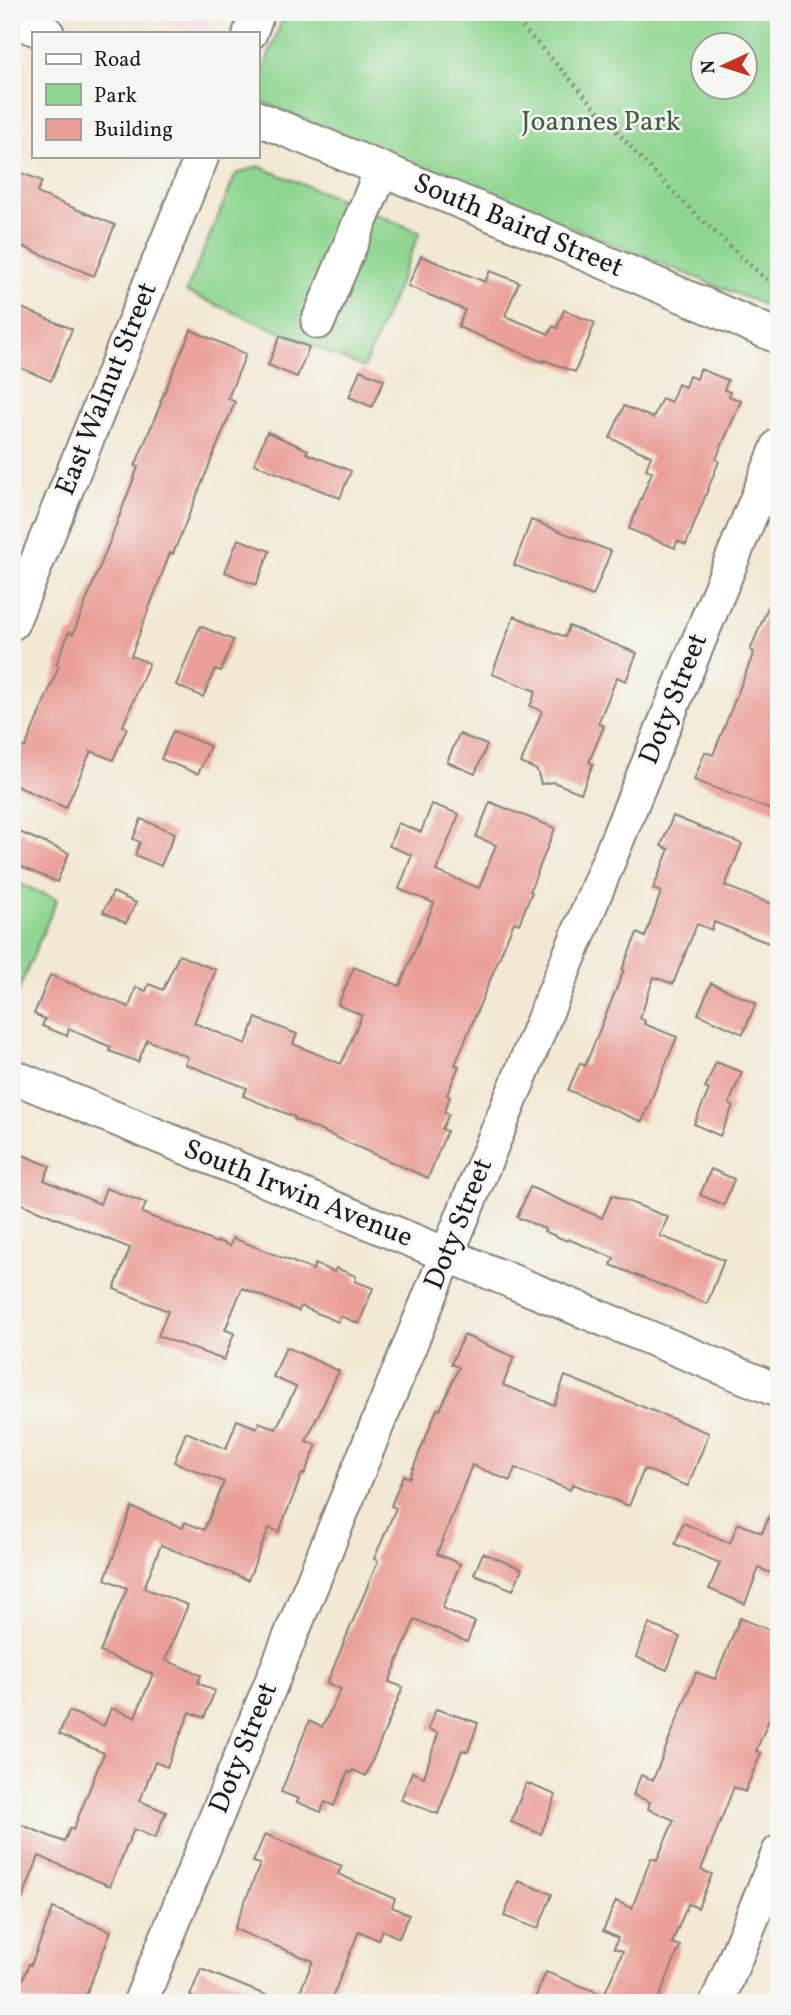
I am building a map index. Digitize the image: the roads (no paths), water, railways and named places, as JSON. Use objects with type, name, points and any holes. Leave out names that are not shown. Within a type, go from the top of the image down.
[{"type":"street","points":[[250,32],[258,12]]},
{"type":"street","points":[[12,20],[44,32]]},
{"type":"street","name":"South Baird Street","points":[[259,119],[779,337]]},
{"type":"street","name":"East Walnut Street","points":[[12,623],[201,158]]},
{"type":"street","points":[[318,322],[382,169]]},
{"type":"street","name":"Doty Street","points":[[140,2003],[779,445]]},
{"type":"street","name":"South Irwin Avenue","points":[[12,1076],[779,1391]]},
{"type":"street","points":[[717,2003],[779,1852]]},
{"type":"park label","name":"Joannes Park","points":[[601,122]]}]
